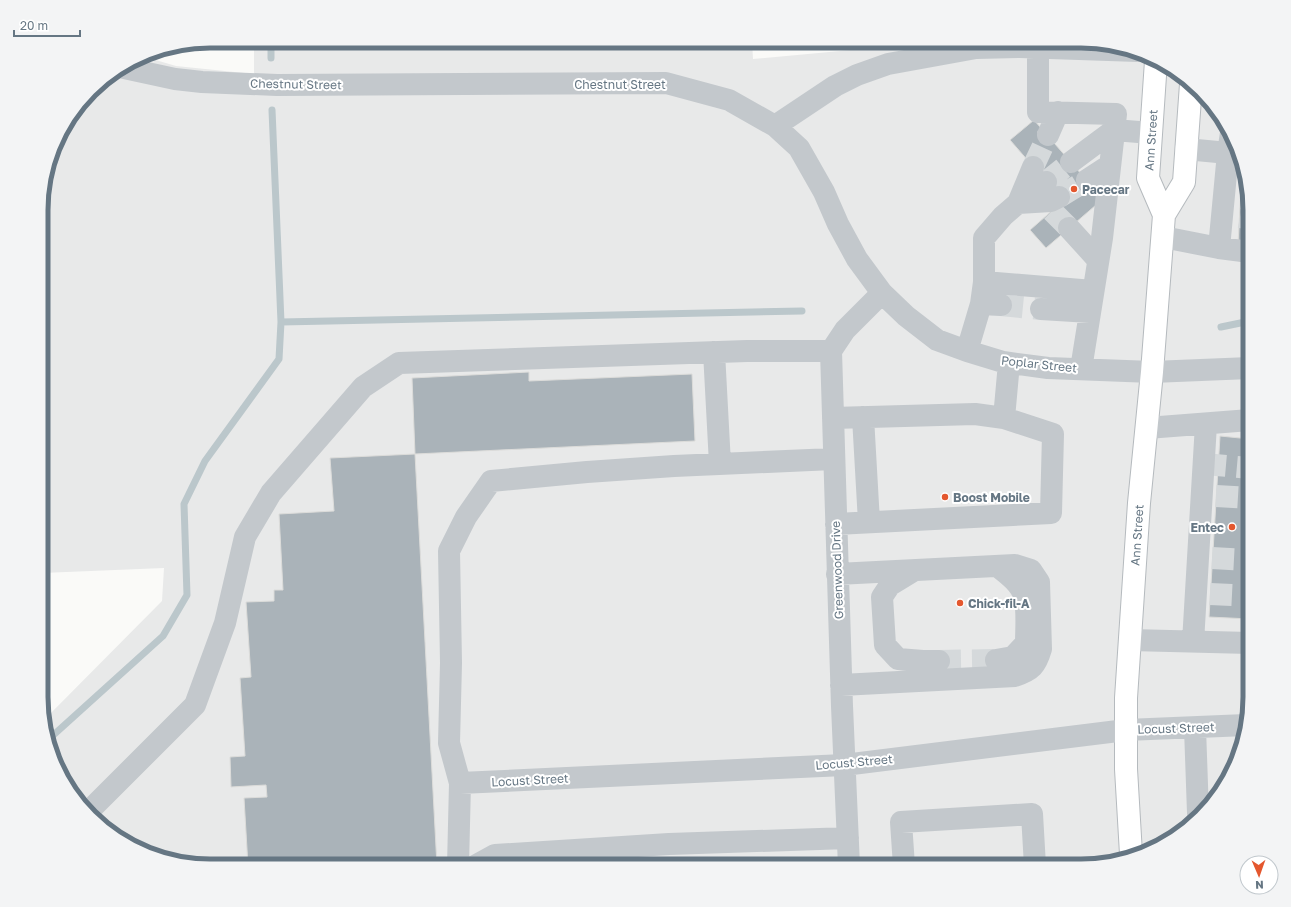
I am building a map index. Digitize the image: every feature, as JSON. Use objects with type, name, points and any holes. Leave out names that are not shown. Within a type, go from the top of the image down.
[{"type":"main road","name":"Ann Street","points":[[1156,66],[1148,178],[1164,215]]},
{"type":"main road","name":"Ann Street","points":[[1131,851],[1126,769],[1126,698],[1139,503],[1152,372],[1164,215],[1184,182],[1190,91]]},
{"type":"street","points":[[775,126],[835,86],[888,64],[976,48],[1038,48],[1112,51]]},
{"type":"street","points":[[1038,48],[1038,112],[1116,114],[1098,260],[1081,369]]},
{"type":"street","name":"Chestnut Street","points":[[130,69],[175,79],[202,82],[283,85],[666,82],[729,100],[775,126]]},
{"type":"street","points":[[1048,135],[1058,112]]},
{"type":"street","name":"Poplar Street","points":[[775,126],[799,148],[824,192],[838,224],[857,259],[882,293],[906,316],[937,340],[967,351],[1009,363],[1048,368],[1152,372],[1243,368]]},
{"type":"street","points":[[1072,162],[1114,130],[1152,133]]},
{"type":"street","points":[[1186,149],[1232,151]]},
{"type":"street","points":[[1219,248],[1232,207],[1232,151]]},
{"type":"street","points":[[1087,180],[1110,165]]},
{"type":"street","points":[[967,351],[991,304],[984,282],[984,238],[1003,216],[1018,203],[1046,192],[1018,203]]},
{"type":"street","points":[[1069,228],[1098,260]]},
{"type":"street","points":[[1162,237],[1243,251]]},
{"type":"street","points":[[984,282],[1093,291]]},
{"type":"street","points":[[92,807],[195,705],[225,624],[245,537],[271,493],[363,387],[399,363],[714,352],[831,351],[845,330],[882,293]]},
{"type":"street","points":[[1041,308],[1090,312]]},
{"type":"street","name":"Greenwood Drive","points":[[831,351],[833,459],[849,859]]},
{"type":"street","points":[[714,352],[720,464]]},
{"type":"street","points":[[1004,418],[1009,363]]},
{"type":"street","points":[[833,418],[975,414],[1004,418],[1053,434],[1051,513],[836,524]]},
{"type":"street","points":[[863,417],[869,522]]},
{"type":"street","points":[[1147,428],[1243,421]]},
{"type":"street","points":[[1193,642],[1203,594],[1209,495],[1206,424]]},
{"type":"street","points":[[458,859],[460,783],[449,743],[449,551],[466,517],[490,481],[587,472],[833,459]]},
{"type":"street","points":[[838,574],[1015,565],[1031,570],[1039,582],[1041,649],[1034,667],[1016,676],[841,685]]},
{"type":"street","points":[[996,660],[1013,656],[1026,643],[1024,596],[1014,580],[997,566]]},
{"type":"street","points":[[914,571],[890,585],[882,597],[885,645],[898,659],[923,662],[939,661]]},
{"type":"street","points":[[1130,640],[1243,643]]},
{"type":"street","name":"Locust Street","points":[[460,783],[844,765],[1126,730],[1241,725]]},
{"type":"street","points":[[1195,728],[1198,809]]},
{"type":"street","points":[[904,859],[901,822],[1032,814],[1035,859]]},
{"type":"street","points":[[488,859],[495,855],[669,844],[848,838]]},
{"type":"shaded area","points":[[254,48],[752,48],[753,59],[872,48],[1091,48],[1112,51],[1143,60],[1171,75],[1188,88],[1203,103],[1216,120],[1231,148],[1240,179],[1243,200],[1243,707],[1240,728],[1231,759],[1216,787],[1203,804],[1188,819],[1171,832],[1143,847],[1112,856],[1091,859],[200,859],[179,856],[148,847],[120,832],[103,819],[88,804],[75,787],[60,759],[49,715],[162,601],[164,568],[48,573],[49,189],[60,148],[75,120],[88,103],[103,88],[120,75],[152,59],[176,66],[254,74]]},
{"type":"building","name":"Pacecar","points":[[1034,120],[1103,199],[1046,248],[1030,230],[1063,201],[1010,140]]},
{"type":"building","points":[[1241,185],[1243,200],[1243,244],[1238,244]]},
{"type":"building","points":[[529,372],[529,381],[692,374],[695,441],[415,454],[412,378]]},
{"type":"building","name":"Entec","points":[[1220,436],[1243,438],[1243,619],[1209,617]]},
{"type":"building","points":[[415,454],[437,859],[248,859],[244,798],[267,797],[266,785],[231,787],[230,757],[245,756],[240,678],[251,677],[246,602],[274,601],[274,590],[283,590],[279,514],[334,511],[330,458]]},
{"type":"waterway","points":[[271,48],[271,58]]},
{"type":"waterway","points":[[53,735],[163,636],[187,595],[184,504],[205,461],[279,359],[281,322],[272,110]]},
{"type":"waterway","points":[[281,322],[802,311]]},
{"type":"waterway","points":[[1221,327],[1243,322]]},
{"type":"tunnel","points":[[1033,167],[1048,135]]},
{"type":"tunnel","points":[[1046,182],[1071,162]]},
{"type":"tunnel","points":[[1059,197],[1087,180]]},
{"type":"tunnel","points":[[1052,211],[1069,228]]},
{"type":"tunnel","points":[[1001,305],[1041,309]]},
{"type":"tunnel","points":[[1204,464],[1243,467]]},
{"type":"tunnel","points":[[1216,496],[1243,498]]},
{"type":"tunnel","points":[[1212,558],[1243,560]]},
{"type":"tunnel","points":[[1210,594],[1243,596]]},
{"type":"tunnel","points":[[939,661],[996,660]]},
{"type":"place","name":"Pacecar","points":[[1074,189]]},
{"type":"place","name":"Boost Mobile","points":[[945,497]]},
{"type":"place","name":"Entec","points":[[1232,527]]},
{"type":"place","name":"Chick-fil-A","points":[[960,603]]}]
